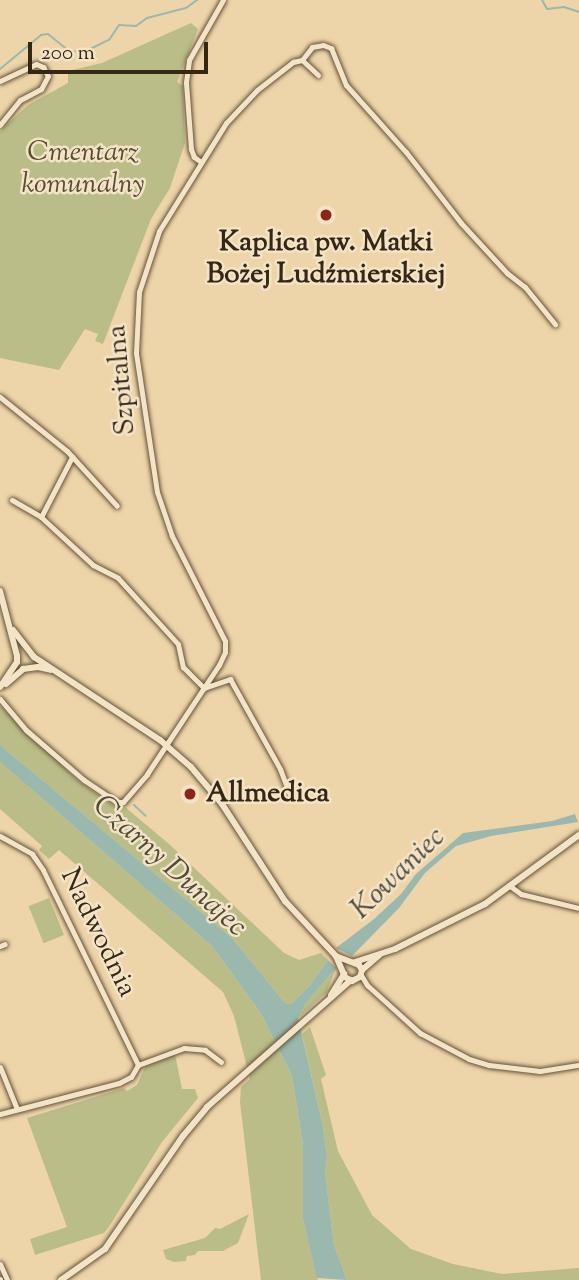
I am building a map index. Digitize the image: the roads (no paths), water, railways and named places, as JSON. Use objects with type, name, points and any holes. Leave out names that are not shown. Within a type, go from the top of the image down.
[{"type":"street","points":[[201,162],[191,149],[186,82],[192,50],[223,0]]},
{"type":"street","name":"Szpitalna","points":[[0,699],[26,730],[85,780],[117,802],[123,802],[137,789],[223,657],[225,641],[164,514],[153,470],[136,342],[139,292],[159,231],[201,162],[241,106],[293,62],[302,60],[312,47],[323,45],[331,48],[346,85],[406,152],[461,223],[507,273],[525,287],[555,324]]},
{"type":"street","points":[[302,60],[318,75]]},
{"type":"street","points":[[0,80],[36,64],[43,67],[48,76],[41,89],[20,100],[0,125]]},
{"type":"street","points":[[0,397],[72,457],[117,506]]},
{"type":"street","points":[[41,517],[72,457]]},
{"type":"street","points":[[12,500],[41,517],[100,569],[118,578],[178,644],[183,667],[204,688],[230,679],[281,769],[289,793]]},
{"type":"street","points":[[0,590],[13,630],[17,659],[23,669]]},
{"type":"street","points":[[13,630],[26,651],[166,745],[205,782],[285,901],[336,956],[344,971],[367,985],[420,1033],[469,1059],[489,1065],[540,1071],[579,1065]]},
{"type":"street","points":[[0,688],[17,659],[26,651]]},
{"type":"street","points":[[31,667],[34,657]]},
{"type":"street","points":[[0,688],[23,669],[31,667],[60,674]]},
{"type":"street","points":[[330,997],[344,971],[353,962],[380,954],[476,908],[579,835]]},
{"type":"street","name":"Nadwodnia","points":[[0,836],[32,854],[43,870],[138,1065]]},
{"type":"street","points":[[510,886],[521,894],[579,908]]},
{"type":"street","points":[[61,1280],[105,1249],[183,1136],[227,1089],[380,954]]},
{"type":"street","points":[[336,956],[353,962]]},
{"type":"street","points":[[353,962],[357,977]]},
{"type":"street","points":[[0,1114],[119,1083],[131,1077],[138,1065],[184,1048],[205,1050],[221,1062]]},
{"type":"street","points":[[0,1067],[17,1109]]},
{"type":"street","points":[[0,1264],[7,1280]]},
{"type":"water","points":[[0,745],[232,938],[286,1004],[292,1003],[309,986],[328,960],[336,968],[306,1003],[298,1018],[323,1126],[327,1157],[325,1172],[334,1245],[347,1280],[317,1278],[303,1220],[303,1145],[292,1076],[260,1012],[212,946],[0,762]]},
{"type":"water","points":[[575,814],[578,822],[491,836],[456,846],[425,873],[399,908],[352,956],[336,948],[374,919],[401,894],[416,874],[463,833],[552,821]]},
{"type":"waterway","points":[[0,69],[41,35],[48,34],[69,51],[84,52],[109,40],[119,25],[136,26],[147,18],[186,8],[197,0]]},
{"type":"waterway","points":[[542,0],[547,9],[564,7],[579,12]]},
{"type":"waterway","name":"Czarny Dunajec","points":[[134,805],[146,816]]},
{"type":"waterway","name":"Czarny Dunajec","points":[[126,817],[126,837]]},
{"type":"waterway","name":"Czarny Dunajec","points":[[126,836],[132,827]]},
{"type":"place","name":"Kaplica pw. Matki Bożej Ludźmierskiej","points":[[326,215]]},
{"type":"place","name":"Allmedica","points":[[190,794]]},
{"type":"park label","name":"Cmentarz komunalny","points":[[83,169]]},
{"type":"water label","name":"Kowaniec","points":[[399,874]]}]
